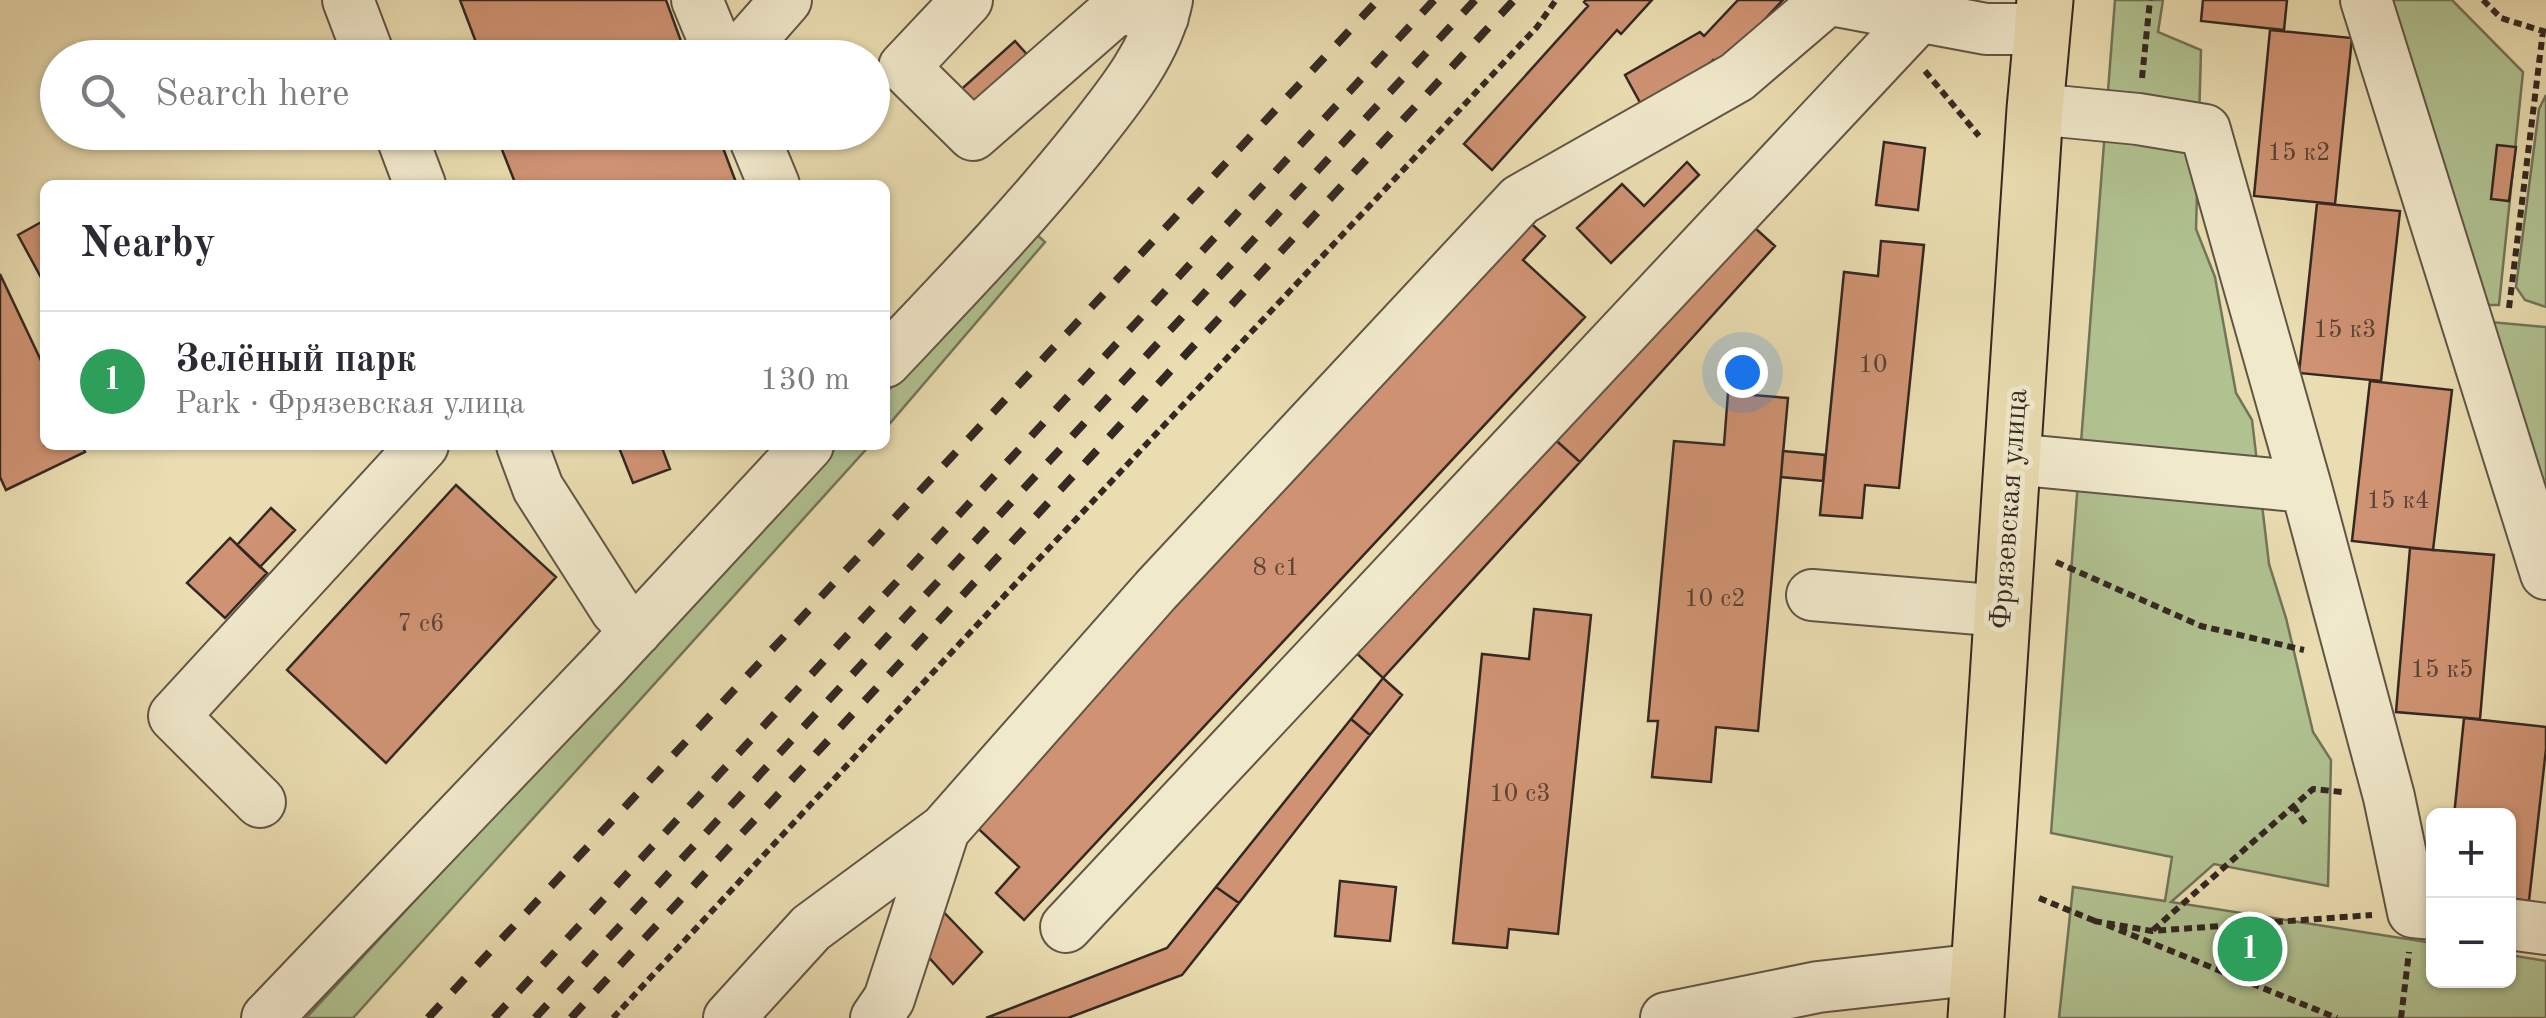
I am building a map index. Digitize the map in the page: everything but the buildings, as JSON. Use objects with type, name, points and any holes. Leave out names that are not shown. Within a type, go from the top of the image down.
[{"type":"main road","name":"Фрязевская улица","points":[[1978,994],[2043,14]]},
{"type":"lane","points":[[348,0],[363,40]]},
{"type":"lane","points":[[698,0],[714,40]]},
{"type":"lane","points":[[751,40],[786,0]]},
{"type":"lane","points":[[890,357],[1040,196],[1146,55],[1139,6],[973,135],[904,67],[966,0]]},
{"type":"lane","points":[[729,1018],[811,928],[944,830],[1156,590],[1520,200],[1737,77],[1829,0],[1986,29],[2043,14]]},
{"type":"lane","points":[[2366,0],[2546,574]]},
{"type":"lane","points":[[1066,927],[1919,17]]},
{"type":"lane","points":[[2035,109],[2205,130],[2423,913]]},
{"type":"lane","points":[[407,150],[418,180]]},
{"type":"lane","points":[[759,150],[772,180]]},
{"type":"lane","points":[[260,802],[174,716],[418,450]]},
{"type":"lane","points":[[524,450],[538,488],[616,610],[636,631]]},
{"type":"lane","points":[[267,1018],[803,450]]},
{"type":"lane","points":[[2013,459],[2306,487]]},
{"type":"lane","points":[[1812,595],[2003,610]]},
{"type":"lane","points":[[876,1018],[889,1000],[944,830]]},
{"type":"lane","points":[[2516,925],[2546,929]]},
{"type":"lane","points":[[1666,1018],[1818,987],[1978,994]]},
{"type":"path","points":[[613,1018],[1538,27],[1556,0]]},
{"type":"path","points":[[2138,119],[2150,0]]},
{"type":"path","points":[[2471,336],[2507,324],[2545,31],[2500,18],[2482,0]]},
{"type":"path","points":[[2056,562],[2200,626],[2352,661]]},
{"type":"path","points":[[2152,931],[2313,789],[2388,796]]},
{"type":"path","points":[[2293,806],[2305,823]]},
{"type":"path","points":[[2038,898],[2338,1018]]},
{"type":"path","points":[[2094,920],[2152,931],[2423,913],[2401,1018]]},
{"type":"green space","points":[[2115,0],[2163,0],[2158,32],[2201,50],[2196,229],[2215,277],[2236,393],[2252,420],[2269,564],[2313,732],[2331,760],[2328,886],[2214,864],[2171,902],[2426,942],[2426,988],[2516,988],[2516,956],[2546,961],[2546,1018],[2059,1018],[2073,887],[2165,901],[2172,857],[2051,833]]},
{"type":"green space","points":[[2384,0],[2452,0],[2523,72],[2499,305],[2480,305]]},
{"type":"green space","points":[[2546,95],[2546,307],[2525,300],[2516,287],[2539,109]]},
{"type":"green space","points":[[1035,233],[1045,242],[890,423],[890,389]]},
{"type":"green space","points":[[2479,321],[2546,327],[2546,540]]},
{"type":"green space","points":[[833,450],[865,450],[353,1018],[306,1018]]},
{"type":"railway","points":[[428,1018],[1378,0]]},
{"type":"railway","points":[[494,1018],[1434,0]]},
{"type":"railway","points":[[535,1018],[1475,0]]},
{"type":"railway","points":[[571,1018],[1514,0]]},
{"type":"place","name":"Зелёный парк","points":[[2250,949]]}]
